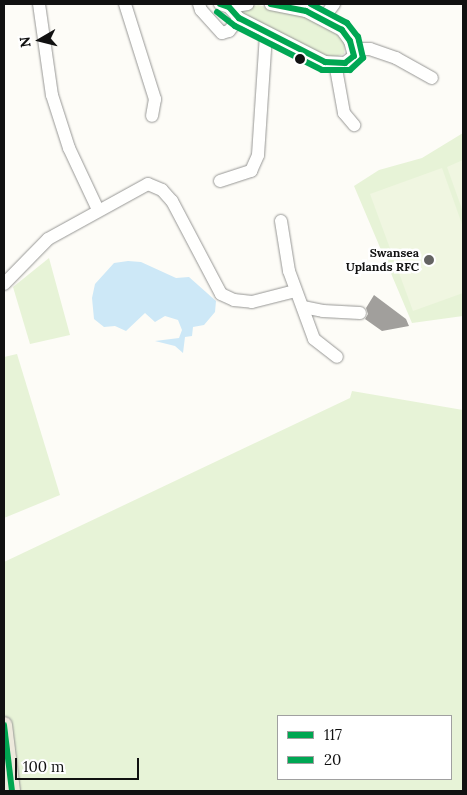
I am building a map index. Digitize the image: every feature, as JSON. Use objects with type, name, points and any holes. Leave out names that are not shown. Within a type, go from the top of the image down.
[{"type":"main road","points":[[4,725],[12,791]]},
{"type":"street","points":[[39,4],[52,95],[69,148],[98,210]]},
{"type":"street","points":[[125,4],[155,98],[152,116]]},
{"type":"street","points":[[199,4],[201,10],[222,33],[229,31],[239,18]]},
{"type":"street","points":[[225,6],[248,4]]},
{"type":"street","points":[[225,6],[239,18],[325,62],[335,64],[351,60],[354,49],[342,30],[323,19],[271,4]]},
{"type":"street","points":[[323,19],[334,4]]},
{"type":"street","points":[[220,181],[252,170],[258,156],[266,33]]},
{"type":"street","points":[[354,49],[370,49],[396,58],[432,78]]},
{"type":"street","points":[[335,64],[344,113],[354,125]]},
{"type":"street","points":[[4,284],[48,239],[148,184],[162,190],[172,201],[221,294],[234,300],[252,302],[295,291]]},
{"type":"street","points":[[281,221],[295,291],[314,338],[337,357]]},
{"type":"street","points":[[303,307],[360,313]]},
{"type":"green space","points":[[258,5],[312,18],[340,37],[345,44],[344,54],[328,59],[241,15],[241,9]]},
{"type":"green space","name":"Swansea Uplands RFC","points":[[463,133],[463,316],[412,323],[354,186],[379,170],[422,158]]},
{"type":"green space","points":[[463,160],[463,212],[447,167]]},
{"type":"green space","name":"Swansea Uplands RFC","points":[[442,168],[463,227],[463,293],[413,311],[370,194]]},
{"type":"green space","points":[[49,258],[70,335],[30,344],[13,287]]},
{"type":"green space","points":[[17,354],[60,495],[4,518],[4,357]]},
{"type":"green space","points":[[352,391],[463,410],[463,791],[4,791],[4,562],[350,398]]},
{"type":"water","points":[[141,262],[176,278],[189,277],[216,301],[215,312],[204,325],[193,327],[192,336],[185,337],[183,353],[175,346],[155,341],[179,338],[182,330],[178,320],[165,316],[155,322],[145,313],[126,331],[115,326],[104,327],[94,319],[92,298],[95,284],[114,263]]},
{"type":"building","points":[[374,295],[406,319],[409,326],[382,331],[365,319],[368,314],[366,308]]},
{"type":"transit line","name":"117","points":[[220,4],[229,7],[239,18],[325,62],[345,63],[354,56],[350,41],[342,30],[306,11],[271,4]]},
{"type":"transit line","name":"20","points":[[217,12],[235,26],[322,70],[350,70],[363,58],[358,37],[347,23],[311,4]]},
{"type":"transit line","name":"117","points":[[4,725],[12,791]]},
{"type":"place","name":"Swansea Uplands RFC","points":[[429,260]]}]
